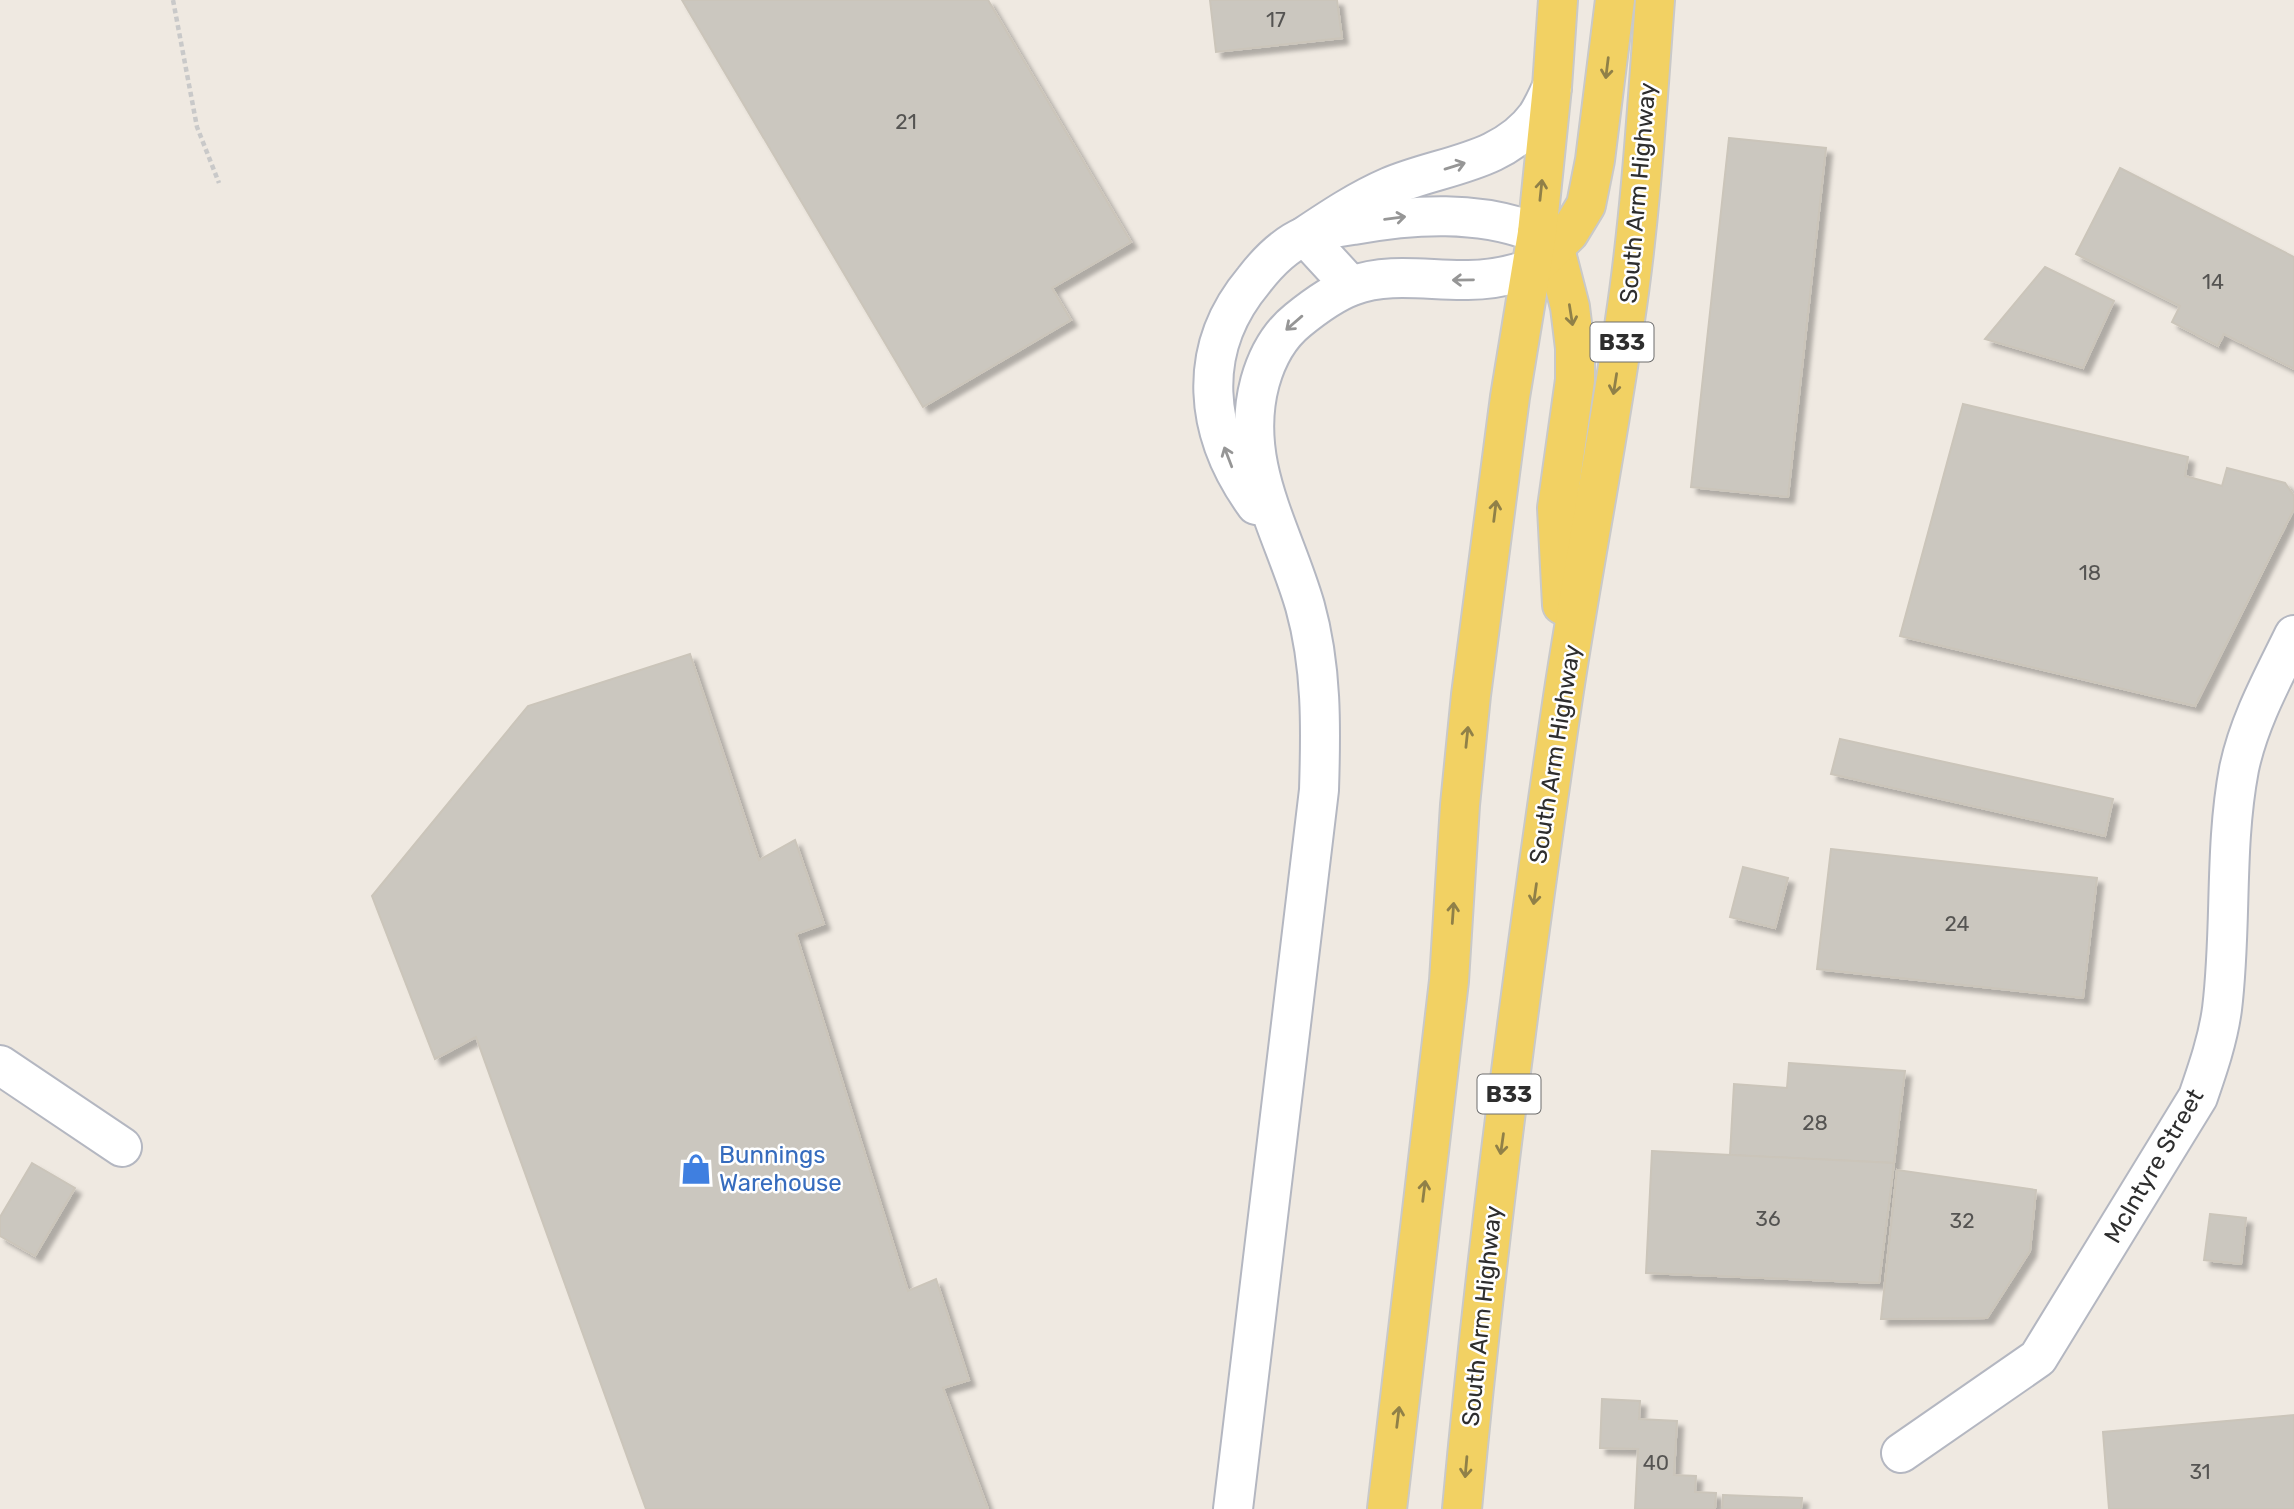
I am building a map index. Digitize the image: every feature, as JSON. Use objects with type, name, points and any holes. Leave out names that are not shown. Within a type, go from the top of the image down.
[{"type":"main road","points":[[1387,1509],[1449,981],[1460,805],[1471,695],[1510,397],[1541,250],[1558,0]]},
{"type":"main road","points":[[1541,250],[1579,219],[1590,191],[1615,0]]},
{"type":"main road","name":"South Arm Highway","points":[[1462,1509],[1481,1307],[1525,963],[1565,681],[1626,317],[1642,174],[1655,0]]},
{"type":"main road","points":[[1541,250],[1570,307],[1576,363],[1557,508],[1565,681]]},
{"type":"street","points":[[1278,535],[1242,485],[1229,460],[1217,426],[1212,379],[1215,360],[1224,329],[1243,292],[1272,259],[1351,207],[1392,186],[1499,150],[1527,128],[1552,88]]},
{"type":"street","points":[[1233,1509],[1319,790],[1321,731],[1318,671],[1305,606],[1263,489],[1253,438],[1253,414],[1264,365],[1286,330],[1307,312],[1351,286],[1393,279],[1470,280],[1508,276],[1541,250],[1507,222],[1439,215],[1372,221],[1305,236]]},
{"type":"street","points":[[1305,236],[1351,286]]},
{"type":"street","name":"McIntyre Street","points":[[1901,1453],[2038,1357],[2198,1097],[2212,1057],[2222,1009],[2233,809],[2240,767],[2249,733],[2294,635]]},
{"type":"street","points":[[0,1065],[122,1147]]},
{"type":"path","points":[[173,0],[197,127],[219,183]]},
{"type":"building","points":[[682,0],[988,0],[1131,242],[1052,288],[1071,320],[923,407]]},
{"type":"building","points":[[1210,0],[1337,0],[1342,38],[1216,52]]},
{"type":"building","points":[[1729,138],[1826,148],[1788,497],[1691,487]]},
{"type":"building","points":[[2120,168],[2294,257],[2294,369],[2224,334],[2218,346],[2172,322],[2180,306],[2076,254]]},
{"type":"building","points":[[2045,267],[2114,301],[2083,368],[1985,339]]},
{"type":"building","points":[[1963,404],[2188,457],[2185,476],[2222,486],[2227,468],[2285,483],[2294,496],[2294,509],[2195,706],[1900,636]]},
{"type":"building","name":"Bunnings Warehouse","points":[[690,654],[759,860],[795,840],[824,924],[796,934],[908,1291],[936,1279],[969,1380],[943,1388],[988,1509],[646,1509],[476,1037],[435,1059],[372,896],[528,706]]},
{"type":"building","points":[[1840,739],[2113,799],[2105,836],[1831,774]]},
{"type":"building","points":[[1831,849],[2097,878],[2083,998],[1817,969]]},
{"type":"building","points":[[1743,867],[1788,878],[1775,928],[1730,917]]},
{"type":"building","points":[[1789,1063],[1905,1071],[1894,1163],[1730,1155],[1734,1084],[1787,1088]]},
{"type":"building","points":[[1652,1151],[1894,1163],[1879,1283],[1646,1273]]},
{"type":"building","points":[[32,1163],[75,1188],[35,1256],[0,1236],[0,1217]]},
{"type":"building","points":[[1897,1170],[2036,1190],[2030,1251],[1987,1318],[1881,1319]]},
{"type":"building","points":[[2210,1214],[2246,1218],[2241,1264],[2204,1260]]},
{"type":"building","points":[[1602,1399],[1640,1401],[1639,1419],[1677,1421],[1674,1475],[1696,1476],[1695,1492],[1716,1493],[1715,1509],[1635,1509],[1638,1449],[1600,1448]]},
{"type":"building","points":[[2294,1415],[2294,1509],[2109,1509],[2103,1432]]},
{"type":"building","points":[[1723,1495],[1802,1498],[1801,1509],[1722,1509]]},
{"type":"place","name":"Bunnings Warehouse","points":[[696,1169]]}]
